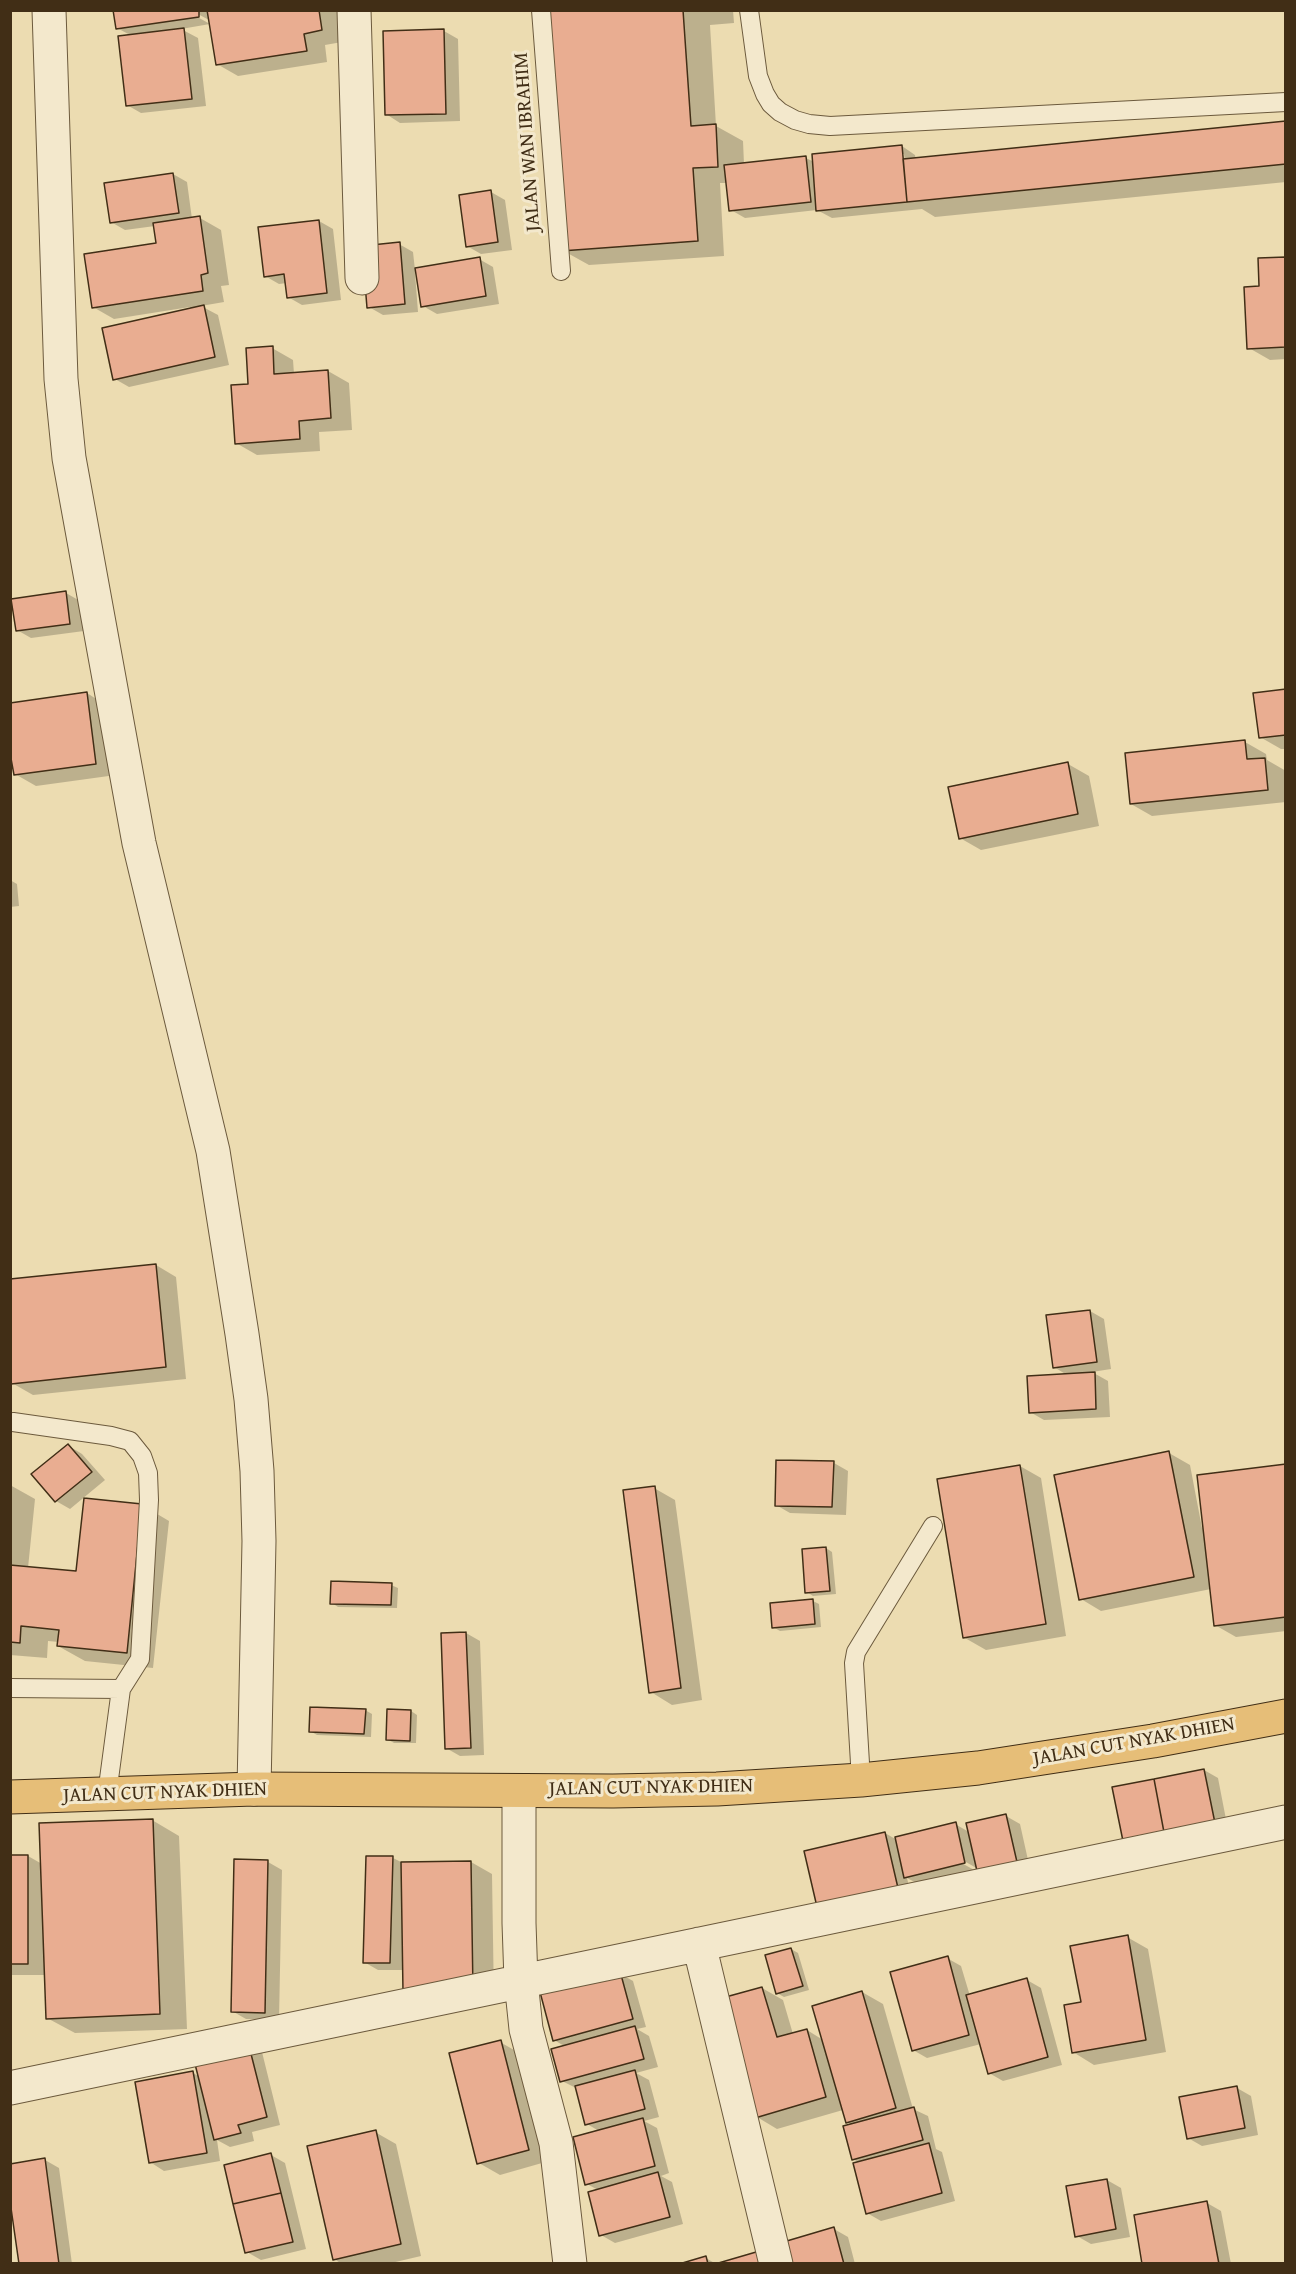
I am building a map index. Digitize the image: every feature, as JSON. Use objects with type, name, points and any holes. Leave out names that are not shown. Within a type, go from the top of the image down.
[{"type":"main road","name":"JALAN CUT NYAK DHIEN","points":[[10,1797],[254,1789],[519,1791],[717,1789],[861,1780],[978,1768],[1153,1741],[1286,1716]]},
{"type":"street","points":[[49,10],[61,379],[69,458],[139,843],[213,1151],[243,1334],[251,1399],[257,1471],[259,1541],[254,1789]]},
{"type":"street","points":[[354,10],[362,278]]},
{"type":"street","points":[[519,1791],[521,1981],[526,2029],[556,2143],[570,2264]]},
{"type":"street","points":[[10,2088],[1286,1822]]},
{"type":"street","points":[[699,1944],[776,2264]]},
{"type":"lane","name":"JALAN WAN IBRAHIM","points":[[541,10],[561,271]]},
{"type":"lane","points":[[749,10],[758,76],[765,94],[780,112],[809,124],[830,126],[1286,102]]},
{"type":"lane","points":[[13,1422],[111,1436],[130,1441],[142,1456],[148,1473],[149,1500],[140,1659],[121,1689],[107,1794]]},
{"type":"lane","points":[[861,1780],[854,1663],[856,1652],[933,1526]]},
{"type":"lane","points":[[10,1688],[121,1689]]},
{"type":"building","points":[[113,10],[199,10],[199,17],[116,29]]},
{"type":"building","points":[[207,10],[319,10],[322,30],[304,34],[307,51],[216,65]]},
{"type":"building","points":[[546,10],[683,10],[691,126],[716,124],[718,167],[693,168],[698,241],[561,251]]},
{"type":"building","points":[[184,28],[192,99],[126,106],[118,36]]},
{"type":"building","points":[[444,29],[446,114],[385,115],[383,31]]},
{"type":"building","points":[[1286,121],[1286,164],[907,202],[903,159]]},
{"type":"building","points":[[902,145],[907,202],[816,211],[812,154]]},
{"type":"building","points":[[806,156],[811,202],[729,211],[724,165]]},
{"type":"building","points":[[173,173],[179,213],[110,223],[104,183]]},
{"type":"building","points":[[491,190],[498,242],[466,247],[459,195]]},
{"type":"building","points":[[200,216],[208,273],[201,275],[203,291],[92,308],[84,254],[156,243],[153,223]]},
{"type":"building","points":[[319,220],[327,293],[287,298],[284,274],[264,277],[258,227]]},
{"type":"building","points":[[400,242],[405,304],[367,308],[362,246]]},
{"type":"building","points":[[480,257],[486,296],[421,307],[415,268]]},
{"type":"building","points":[[1286,257],[1286,347],[1247,349],[1244,287],[1259,286],[1258,258]]},
{"type":"building","points":[[204,305],[215,357],[113,380],[102,328]]},
{"type":"building","points":[[273,346],[274,374],[328,370],[331,418],[299,421],[300,439],[235,444],[231,385],[248,384],[246,348]]},
{"type":"building","points":[[66,591],[70,624],[16,631],[11,599]]},
{"type":"building","points":[[1286,689],[1286,735],[1259,738],[1253,693]]},
{"type":"building","points":[[87,692],[96,764],[14,775],[10,753],[10,703]]},
{"type":"building","points":[[1245,740],[1247,759],[1265,758],[1268,790],[1130,804],[1125,753]]},
{"type":"building","points":[[1068,762],[1078,814],[959,839],[948,787]]},
{"type":"building","points":[[156,1264],[166,1367],[11,1384],[10,1279]]},
{"type":"building","points":[[1090,1310],[1097,1362],[1053,1368],[1046,1315]]},
{"type":"building","points":[[1095,1372],[1096,1409],[1029,1413],[1027,1376]]},
{"type":"building","points":[[68,1444],[92,1472],[55,1502],[31,1474]]},
{"type":"building","points":[[1169,1451],[1194,1577],[1079,1600],[1054,1475]]},
{"type":"building","points":[[776,1460],[834,1461],[832,1507],[775,1506]]},
{"type":"building","points":[[1286,1464],[1286,1617],[1214,1626],[1197,1475]]},
{"type":"building","points":[[1020,1465],[1046,1624],[963,1638],[937,1479]]},
{"type":"building","points":[[655,1486],[681,1688],[649,1693],[623,1490]]},
{"type":"building","points":[[84,1498],[142,1504],[127,1653],[57,1646],[59,1630],[21,1626],[20,1643],[10,1642],[10,1565],[76,1571]]},
{"type":"building","points":[[826,1547],[830,1591],[805,1593],[802,1549]]},
{"type":"building","points":[[331,1581],[392,1583],[391,1605],[330,1604]]},
{"type":"building","points":[[813,1599],[815,1624],[772,1628],[770,1603]]},
{"type":"building","points":[[466,1632],[471,1748],[445,1749],[441,1633]]},
{"type":"building","points":[[310,1707],[366,1709],[364,1734],[309,1732]]},
{"type":"building","points":[[387,1709],[411,1710],[410,1741],[386,1740]]},
{"type":"building","points":[[1204,1769],[1217,1833],[1166,1843],[1154,1779]]},
{"type":"building","points":[[1154,1779],[1166,1843],[1125,1851],[1112,1787]]},
{"type":"building","points":[[1006,1814],[1017,1862],[977,1871],[966,1823]]},
{"type":"building","points":[[153,1819],[160,2014],[46,2019],[39,1823]]},
{"type":"building","points":[[956,1822],[965,1863],[904,1878],[895,1837]]},
{"type":"building","points":[[885,1832],[898,1888],[817,1907],[804,1851]]},
{"type":"building","points":[[10,1855],[28,1855],[28,1964],[10,1964]]},
{"type":"building","points":[[366,1856],[393,1856],[390,1963],[363,1963]]},
{"type":"building","points":[[234,1859],[268,1860],[265,2013],[231,2012]]},
{"type":"building","points":[[471,1861],[473,1991],[403,1992],[401,1862]]},
{"type":"building","points":[[1128,1935],[1146,2040],[1072,2053],[1064,2005],[1081,2002],[1070,1946]]},
{"type":"building","points":[[791,1948],[803,1986],[776,1994],[765,1955]]},
{"type":"building","points":[[948,1956],[969,2035],[912,2051],[890,1972]]},
{"type":"building","points":[[620,1971],[633,2019],[553,2041],[540,1992]]},
{"type":"building","points":[[1027,1978],[1048,2057],[988,2074],[966,1995]]},
{"type":"building","points":[[762,1987],[777,2037],[807,2029],[826,2097],[755,2118],[722,1998]]},
{"type":"building","points":[[862,1991],[896,2108],[846,2123],[812,2006]]},
{"type":"building","points":[[635,2026],[644,2059],[560,2082],[551,2049]]},
{"type":"building","points":[[501,2040],[529,2150],[477,2164],[449,2053]]},
{"type":"building","points":[[248,2042],[267,2117],[238,2125],[241,2133],[214,2140],[193,2056]]},
{"type":"building","points":[[635,2070],[645,2109],[585,2125],[575,2086]]},
{"type":"building","points":[[193,2071],[207,2153],[149,2163],[135,2082]]},
{"type":"building","points":[[1237,2086],[1245,2128],[1187,2139],[1179,2097]]},
{"type":"building","points":[[914,2107],[923,2140],[852,2160],[843,2126]]},
{"type":"building","points":[[643,2118],[655,2166],[585,2185],[573,2137]]},
{"type":"building","points":[[376,2130],[401,2244],[333,2260],[307,2146]]},
{"type":"building","points":[[929,2143],[942,2193],[866,2214],[853,2163]]},
{"type":"building","points":[[271,2153],[281,2193],[233,2204],[224,2165]]},
{"type":"building","points":[[45,2158],[59,2264],[19,2264],[10,2201],[10,2164]]},
{"type":"building","points":[[658,2172],[670,2217],[599,2236],[588,2192]]},
{"type":"building","points":[[1107,2179],[1116,2229],[1075,2237],[1066,2186]]},
{"type":"building","points":[[281,2193],[293,2242],[245,2253],[233,2204]]},
{"type":"building","points":[[1207,2201],[1219,2264],[1142,2264],[1134,2215]]},
{"type":"building","points":[[834,2227],[844,2264],[786,2264],[780,2243]]},
{"type":"building","points":[[763,2250],[767,2264],[715,2264]]},
{"type":"building","points":[[706,2256],[708,2264],[679,2264]]}]
